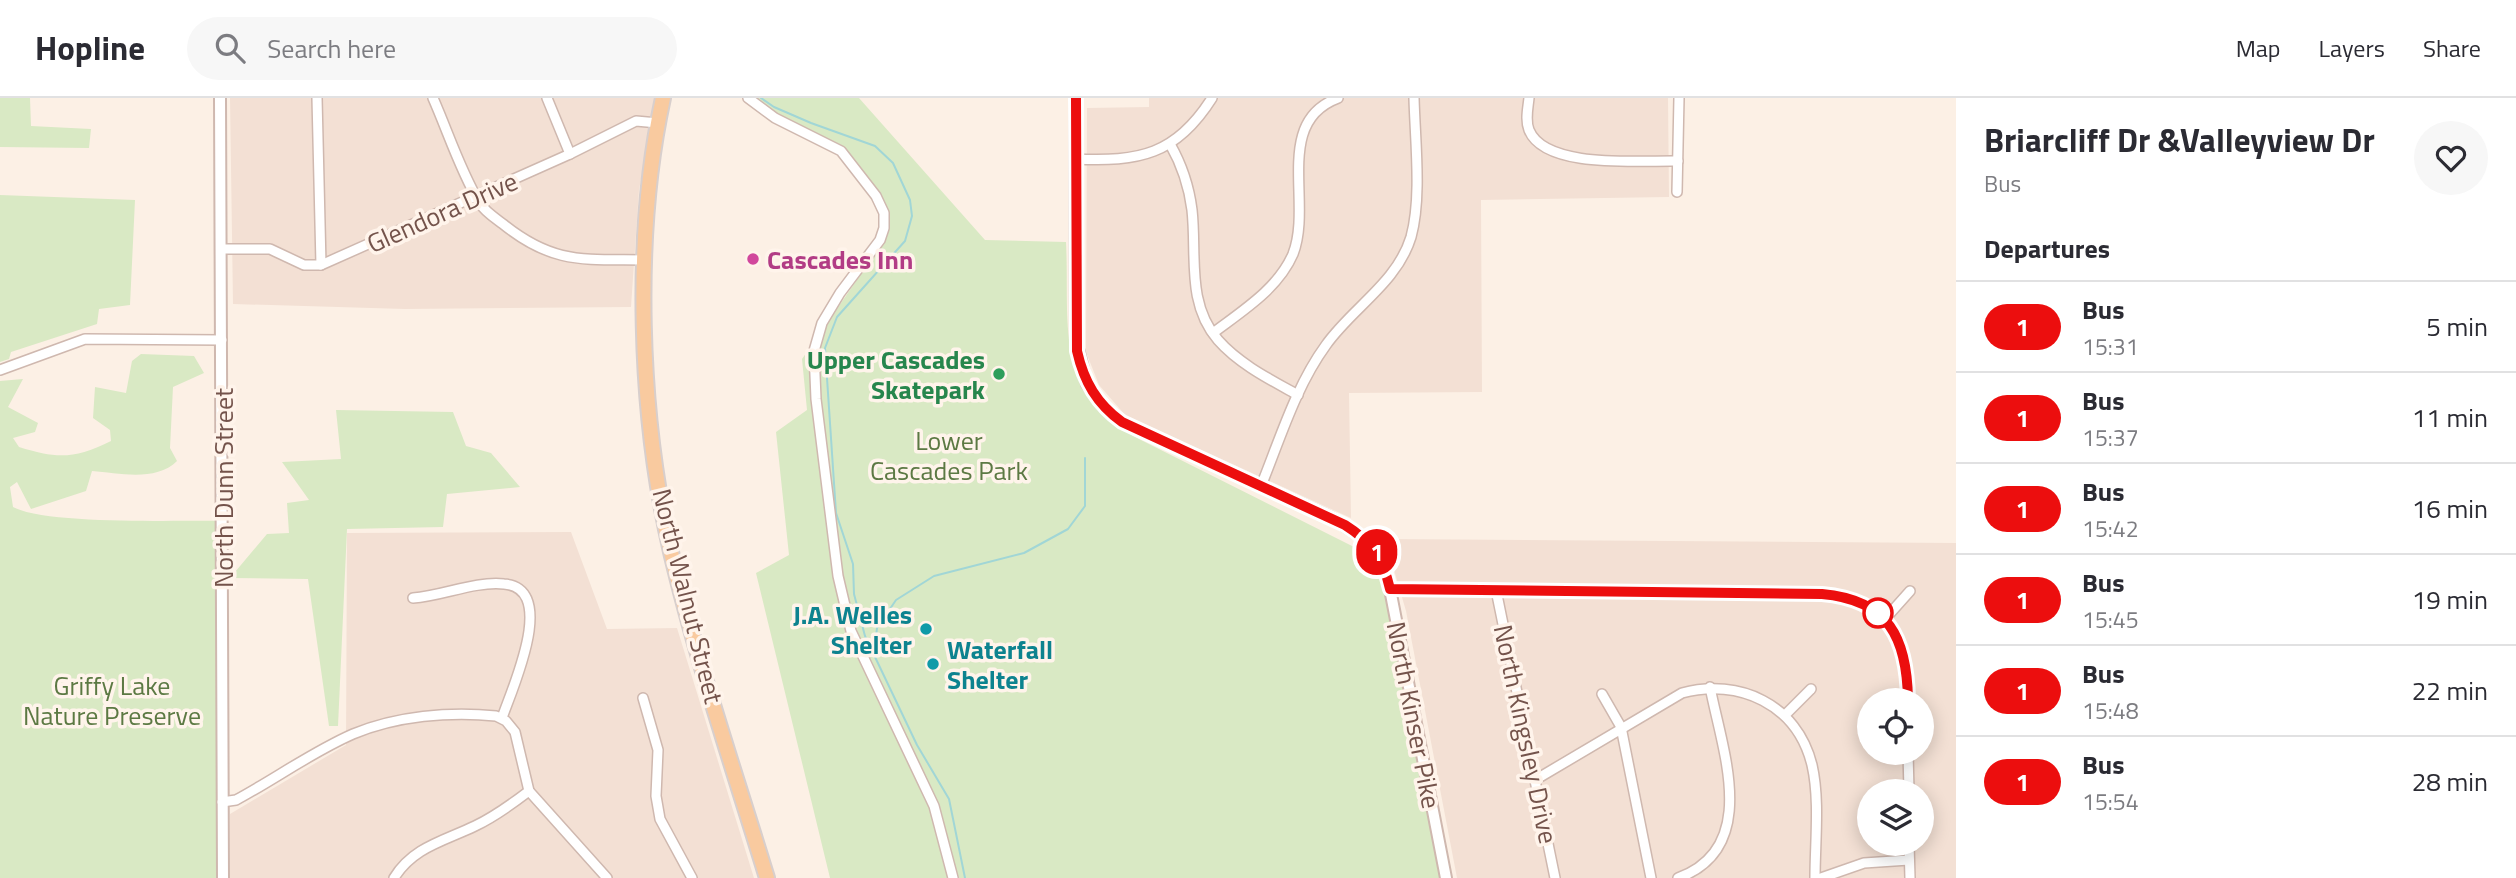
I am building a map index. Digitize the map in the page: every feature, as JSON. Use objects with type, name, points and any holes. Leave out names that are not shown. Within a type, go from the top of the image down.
[{"type":"main road","name":"North Walnut Street","points":[[663,98],[658,123],[646,260],[646,367],[654,450],[667,531],[692,630],[767,878]]},
{"type":"street","name":"North Dunn Street","points":[[220,98],[223,878]]},
{"type":"street","points":[[221,248],[270,249],[304,265],[321,265],[317,98]]},
{"type":"street","points":[[433,98],[476,196],[481,206],[491,214],[544,251],[582,259],[646,260]]},
{"type":"street","points":[[547,98],[570,154]]},
{"type":"street","points":[[748,98],[765,113],[841,151],[877,196],[884,213],[880,240],[840,293],[822,323],[814,351],[816,399],[834,549],[849,623],[863,660],[934,806],[953,878]]},
{"type":"street","name":"North Kinser Pike","points":[[1076,98],[1076,341],[1087,384],[1103,407],[1122,422],[1330,517],[1363,536],[1378,553],[1390,589],[1446,878]]},
{"type":"street","points":[[1075,159],[1132,158],[1170,144],[1188,130],[1212,98]]},
{"type":"street","points":[[1213,334],[1268,290],[1288,263],[1299,224],[1300,145],[1304,126],[1314,112],[1338,98]]},
{"type":"street","points":[[1261,486],[1298,395],[1327,344],[1384,283],[1407,247],[1414,212],[1414,98]]},
{"type":"street","points":[[1529,98],[1527,121],[1530,133],[1542,145],[1567,157],[1678,161]]},
{"type":"street","points":[[1677,192],[1679,98]]},
{"type":"street","name":"Glendora Drive","points":[[321,265],[570,154],[636,121],[658,123]]},
{"type":"street","points":[[1170,144],[1189,190],[1197,295],[1201,312],[1213,334],[1240,359],[1298,395]]},
{"type":"street","points":[[0,370],[85,339],[222,340]]},
{"type":"street","points":[[413,598],[498,584],[513,585],[524,594],[530,611],[528,641],[502,718]]},
{"type":"street","points":[[1390,589],[1822,594],[1857,600],[1885,619],[1899,639],[1906,659],[1907,688]]},
{"type":"street","name":"North Kingsley Drive","points":[[1496,590],[1555,878]]},
{"type":"street","points":[[1885,619],[1910,592]]},
{"type":"street","points":[[1535,780],[1682,693],[1710,687],[1743,691],[1758,696],[1785,715],[1797,729],[1812,767],[1815,878]]},
{"type":"street","points":[[1678,878],[1710,858],[1725,835],[1731,817],[1731,795],[1710,687]]},
{"type":"street","points":[[1785,715],[1811,689]]},
{"type":"street","points":[[1602,694],[1621,727],[1651,878]]},
{"type":"street","points":[[643,698],[658,750],[656,796],[660,819],[692,878]]},
{"type":"street","points":[[222,802],[236,800],[330,745],[370,728],[431,717],[502,718],[515,732],[529,791],[607,878]]},
{"type":"street","points":[[394,878],[405,862],[420,850],[492,817],[529,791]]},
{"type":"street","points":[[1909,856],[1910,878]]},
{"type":"street","points":[[1821,878],[1864,863],[1909,860]]},
{"type":"shaded area","points":[[230,98],[655,98],[639,190],[631,307],[405,309],[233,304]]},
{"type":"shaded area","points":[[1149,98],[1668,98],[1669,197],[1481,200],[1482,392],[1349,393],[1351,518],[1126,416],[1099,385],[1086,352],[1087,108],[1149,107]]},
{"type":"shaded area","points":[[571,532],[607,629],[677,628],[754,878],[230,878],[230,814],[346,745],[347,533]]},
{"type":"shaded area","points":[[1385,539],[1956,543],[1956,878],[1457,878],[1406,611]]},
{"type":"green space","points":[[0,98],[30,98],[31,126],[91,129],[89,148],[0,147]]},
{"type":"green space","name":"Lower Cascades Park","points":[[753,98],[859,98],[985,240],[1066,242],[1071,351],[1078,374],[1089,395],[1107,416],[1133,436],[1370,555],[1380,571],[1385,592],[1440,878],[830,878],[756,573],[789,555],[776,432],[807,410],[802,359],[884,241],[888,217],[881,197],[835,142],[776,115]]},
{"type":"green space","points":[[0,195],[135,200],[130,305],[99,309],[97,324],[11,352],[9,359],[0,362]]},
{"type":"green space","name":"Griffy Lake Nature Preserve","points":[[141,354],[194,356],[204,373],[173,387],[170,448],[177,461],[168,468],[148,474],[92,471],[86,491],[31,509],[17,482],[10,487],[13,507],[30,513],[82,519],[221,521],[223,878],[0,878],[0,381],[23,379],[8,407],[38,423],[35,432],[13,438],[19,447],[45,454],[76,454],[111,441],[110,430],[93,418],[95,387],[126,393],[132,361]]},
{"type":"green space","points":[[336,410],[453,412],[466,446],[491,453],[520,487],[447,494],[443,527],[347,529],[338,726],[329,726],[308,579],[230,578],[267,534],[289,533],[287,503],[309,500],[282,462],[341,459]]},
{"type":"waterway","points":[[761,98],[774,107],[811,123],[875,146],[893,163],[910,200],[912,216],[905,241],[837,317],[825,348],[836,513],[853,564],[854,594],[865,636],[917,745],[949,799],[965,878]]},
{"type":"waterway","points":[[874,654],[877,628],[896,600],[934,576],[1024,553],[1068,529],[1085,506],[1085,458]]},
{"type":"bus line","name":"1","points":[[1076,98],[1074,211],[1077,351],[1087,384],[1112,415],[1157,441],[1291,499],[1363,536],[1378,553],[1387,573],[1390,589],[1838,595],[1857,600],[1877,612],[1894,631],[1906,659],[1908,688]]},
{"type":"place","name":"Cascades Inn","points":[[753,259]]},
{"type":"place","name":"Upper Cascades Skatepark","points":[[999,374]]},
{"type":"place","name":"J.A. Welles Shelter","points":[[926,629]]},
{"type":"place","name":"Waterfall Shelter","points":[[933,664]]}]
